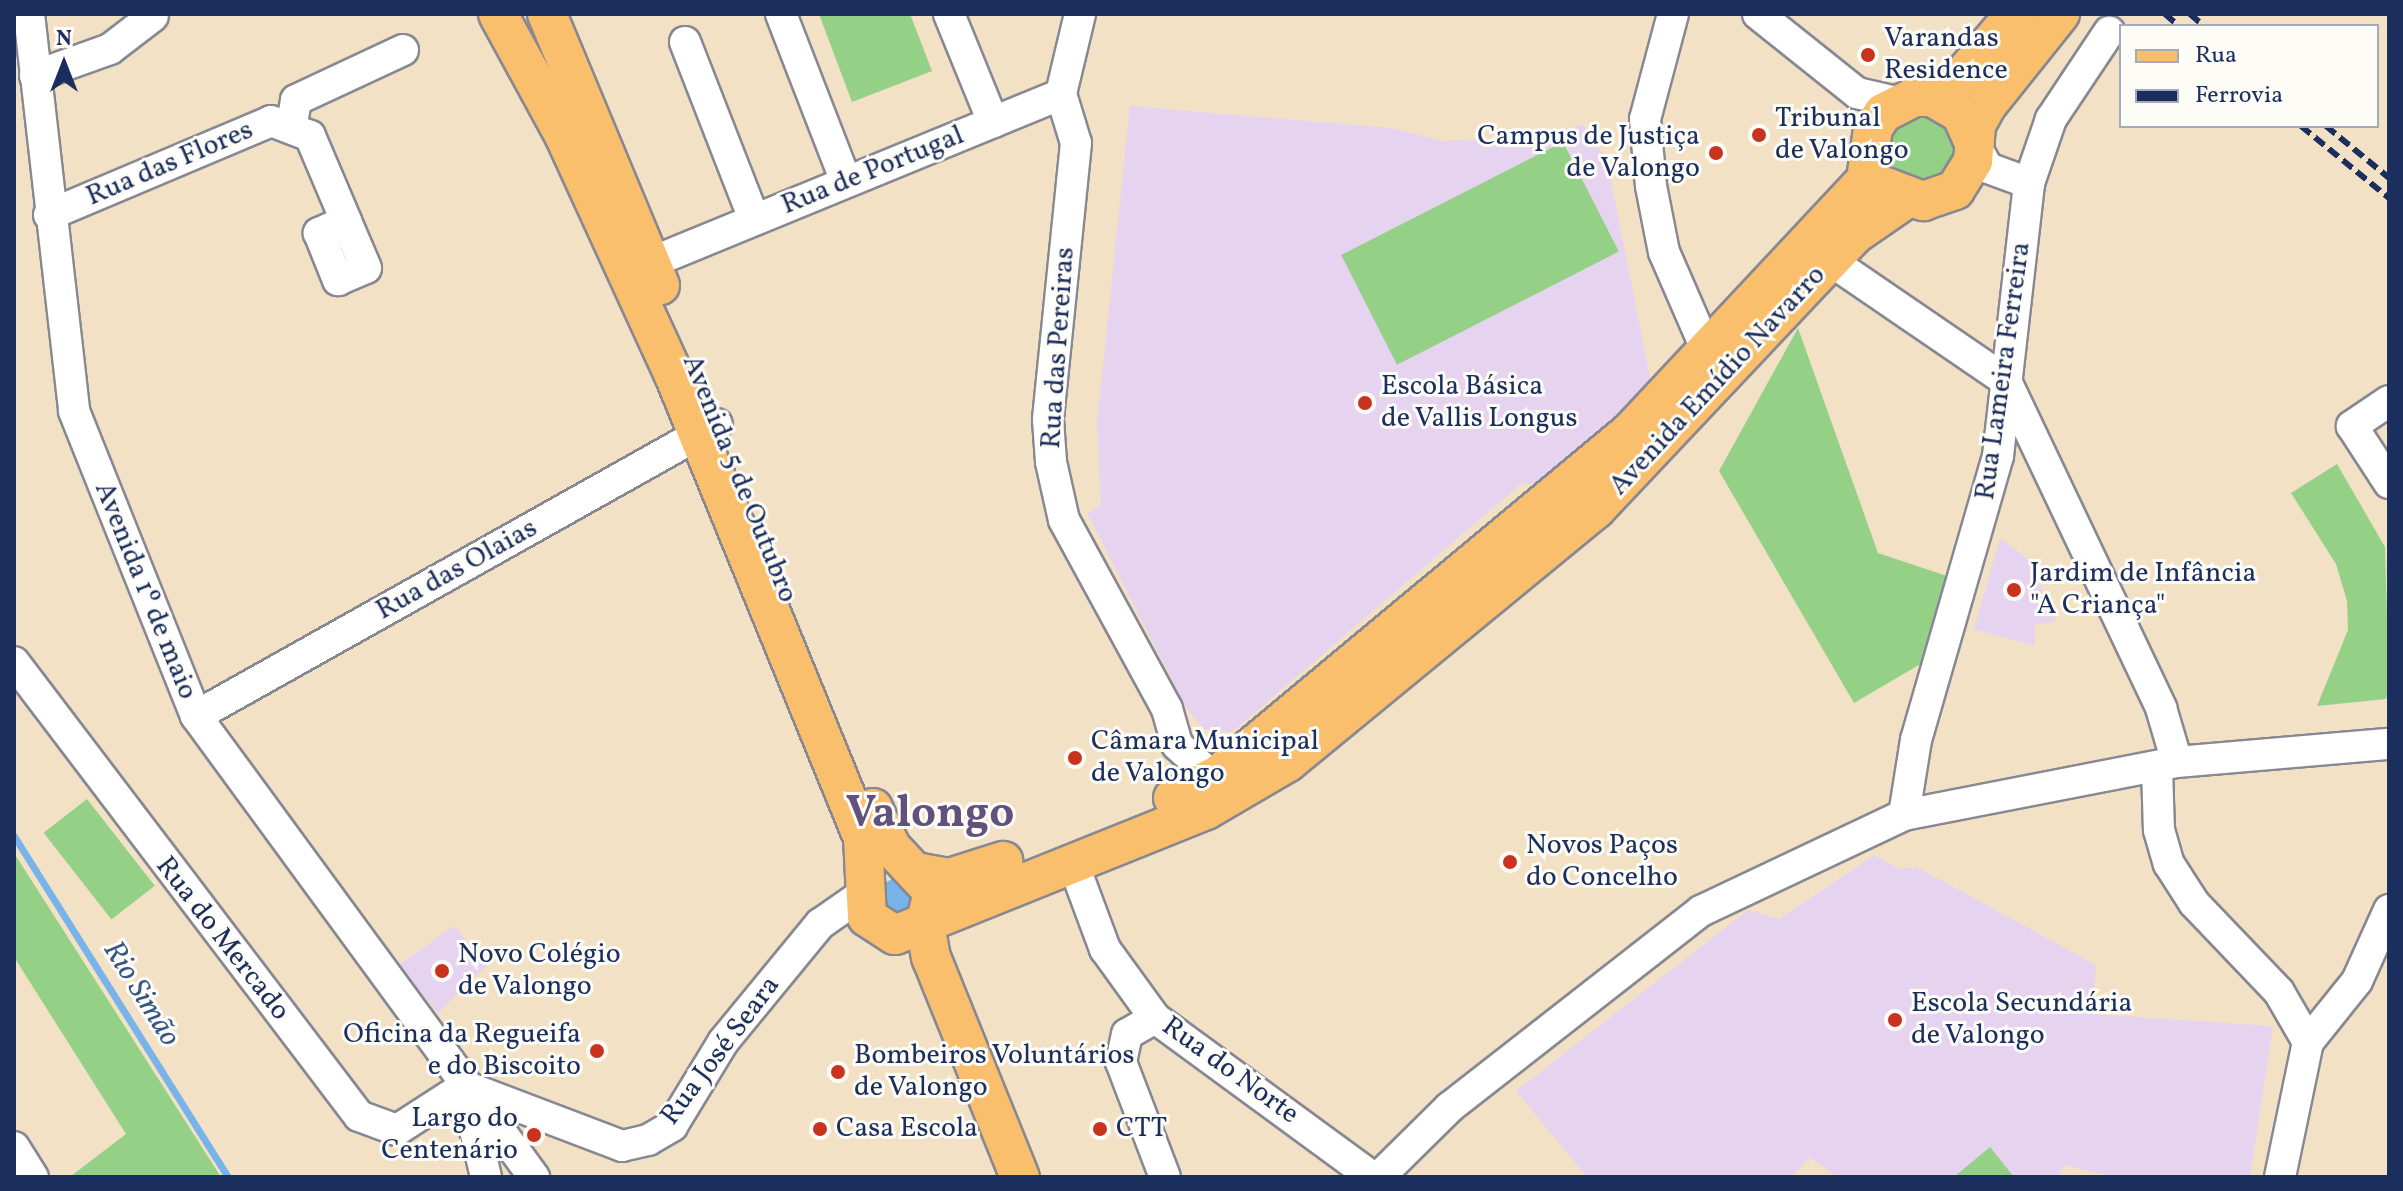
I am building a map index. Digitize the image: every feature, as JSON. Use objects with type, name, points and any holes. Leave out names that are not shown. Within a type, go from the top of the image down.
[{"type":"main road","name":"Avenida 5 de Outubro","points":[[498,14],[560,92],[882,831],[933,892],[910,929],[917,959],[1003,1177]]},
{"type":"main road","name":"Avenida 5 de Outubro","points":[[547,14],[560,92]]},
{"type":"main road","name":"Avenida Emídio Navarro","points":[[910,929],[1073,863],[1220,788],[1630,432],[1854,194],[1893,122],[1957,82],[2019,27],[2060,14]]},
{"type":"main road","name":"Avenida Emídio Navarro","points":[[916,870],[963,875],[1288,762],[1596,509],[1874,216],[1906,199],[1940,198],[1970,161],[1987,105],[2019,27]]},
{"type":"main road","points":[[1906,199],[1879,179],[1893,122],[1961,114],[1970,161]]},
{"type":"main road","name":"Avenida 5 de Outubro","points":[[610,202],[666,268],[707,430],[863,838],[867,917],[910,929],[931,957],[1020,1177]]},
{"type":"main road","points":[[1506,537],[1529,566]]},
{"type":"main road","points":[[865,888],[886,867],[916,870]]},
{"type":"street","name":"Avenida 1º de maio","points":[[29,14],[49,215],[74,411],[196,716],[465,1086]]},
{"type":"street","points":[[781,14],[846,182]]},
{"type":"street","points":[[949,14],[993,122]]},
{"type":"street","points":[[1061,94],[1080,14]]},
{"type":"street","points":[[1673,14],[1645,119],[1651,186],[1673,276],[1707,351]]},
{"type":"street","points":[[1758,14],[1893,122]]},
{"type":"street","points":[[35,76],[110,49],[153,16]]},
{"type":"street","name":"Rua Lameira Ferreira","points":[[1904,815],[1916,740],[1986,509],[2006,381],[2017,180],[2051,119],[2109,32]]},
{"type":"street","points":[[685,42],[754,219]]},
{"type":"street","name":"Rua das Flores","points":[[292,123],[296,100],[403,50]]},
{"type":"street","name":"Rua de Portugal","points":[[666,268],[754,219],[1061,94]]},
{"type":"street","name":"Rua das Pereiras","points":[[1061,94],[1076,143],[1048,420],[1064,520],[1167,709],[1182,752],[1220,788]]},
{"type":"street","name":"Rua das Flores","points":[[49,215],[271,121],[292,123],[310,136],[346,221]]},
{"type":"street","points":[[1970,161],[2017,180]]},
{"type":"street","points":[[1831,261],[2006,381],[2161,708],[2167,765],[2159,830],[2169,864],[2194,903],[2279,992],[2308,1042]]},
{"type":"street","points":[[2389,401],[2352,426],[2389,483]]},
{"type":"street","name":"Rua das Olaias","points":[[196,716],[707,430]]},
{"type":"street","name":"Rua do Mercado","points":[[14,662],[359,1116],[397,1130],[465,1086]]},
{"type":"street","points":[[1379,1177],[1450,1107],[1701,911],[1904,815],[2167,765],[2389,744]]},
{"type":"street","name":"Rua do Norte","points":[[1073,863],[1105,949],[1127,1034],[1121,1062],[1165,1177]]},
{"type":"street","name":"Rua José Seara","points":[[465,1086],[622,1146],[648,1140],[672,1126],[723,1042],[820,924],[865,888]]},
{"type":"street","points":[[2280,1177],[2308,1042],[2357,981],[2389,910]]},
{"type":"street","name":"Rua do Norte","points":[[1105,949],[1155,1018],[1372,1177]]},
{"type":"street","points":[[2357,981],[2389,961]]},
{"type":"street","points":[[1127,1034],[1155,1018]]},
{"type":"street","points":[[465,1086],[486,1177]]},
{"type":"street","points":[[465,1086],[534,1177]]},
{"type":"street","points":[[14,1147],[33,1177]]},
{"type":"shaded area","name":"Escola Básica de Vallis Longus","points":[[1130,106],[1392,128],[1443,141],[1519,139],[1583,125],[1607,160],[1651,383],[1545,486],[1522,483],[1232,732],[1204,729],[1187,709],[1087,513],[1101,505],[1097,423]]},
{"type":"shaded area","name":"Jardim de Infância \"A Criança\"","points":[[2000,538],[2028,559],[2056,621],[2034,625],[2035,646],[1974,629]]},
{"type":"shaded area","name":"Escola Secundária de Valongo","points":[[1874,855],[1899,869],[1917,867],[2096,965],[2092,1014],[2273,1026],[2250,1177],[2114,1177],[2065,1165],[2058,1177],[1838,1177],[1810,1158],[1791,1177],[1587,1177],[1516,1091],[1748,910],[1779,919]]},
{"type":"shaded area","name":"Novo Colégio de Valongo","points":[[454,926],[487,965],[438,1013],[399,965]]},
{"type":"green space","points":[[819,14],[910,14],[932,71],[852,102]]},
{"type":"green space","points":[[1922,113],[1947,123],[1957,148],[1947,173],[1922,183],[1897,173],[1887,148],[1897,123]]},
{"type":"green space","points":[[1563,142],[1619,252],[1397,365],[1341,255]]},
{"type":"green space","points":[[1798,328],[1878,553],[1953,578],[1929,659],[1854,703],[1719,471]]},
{"type":"green space","points":[[2337,464],[2385,547],[2389,686],[2386,699],[2317,706],[2348,630],[2347,601],[2336,564],[2291,493]]},
{"type":"green space","points":[[87,799],[155,886],[111,920],[44,833]]},
{"type":"green space","points":[[14,853],[221,1177],[71,1176],[126,1134],[14,957]]},
{"type":"green space","points":[[1990,1147],[2014,1177],[1954,1177]]},
{"type":"water","points":[[893,878],[907,879],[918,908],[888,917],[881,886]]},
{"type":"waterway","name":"Rio Simão","points":[[14,836],[228,1177]]},
{"type":"railway","points":[[2165,14],[2177,24]]},
{"type":"railway","points":[[2190,14],[2202,24]]},
{"type":"railway","points":[[2303,128],[2389,198]]},
{"type":"railway","points":[[2328,128],[2389,178]]},
{"type":"place","name":"Varandas Residence","points":[[1868,55]]},
{"type":"place","name":"Tribunal de Valongo","points":[[1759,135]]},
{"type":"place","name":"Campus de Justiça de Valongo","points":[[1716,153]]},
{"type":"place","name":"Escola Básica de Vallis Longus","points":[[1365,403]]},
{"type":"place","name":"Jardim de Infância \"A Criança\"","points":[[2014,590]]},
{"type":"place","name":"Câmara Municipal de Valongo","points":[[1075,758]]},
{"type":"place","name":"Novos Paços do Concelho","points":[[1510,862]]},
{"type":"place","name":"Novo Colégio de Valongo","points":[[442,971]]},
{"type":"place","name":"Escola Secundária de Valongo","points":[[1895,1020]]},
{"type":"place","name":"Oficina da Regueifa e do Biscoito","points":[[597,1051]]},
{"type":"place","name":"Bombeiros Voluntários de Valongo","points":[[838,1072]]},
{"type":"place","name":"Casa Escola","points":[[820,1129]]},
{"type":"place","name":"CTT","points":[[1100,1129]]},
{"type":"place","name":"Largo do Centenário","points":[[534,1135]]},
{"type":"district","name":"Valongo","points":[[930,815]]}]
